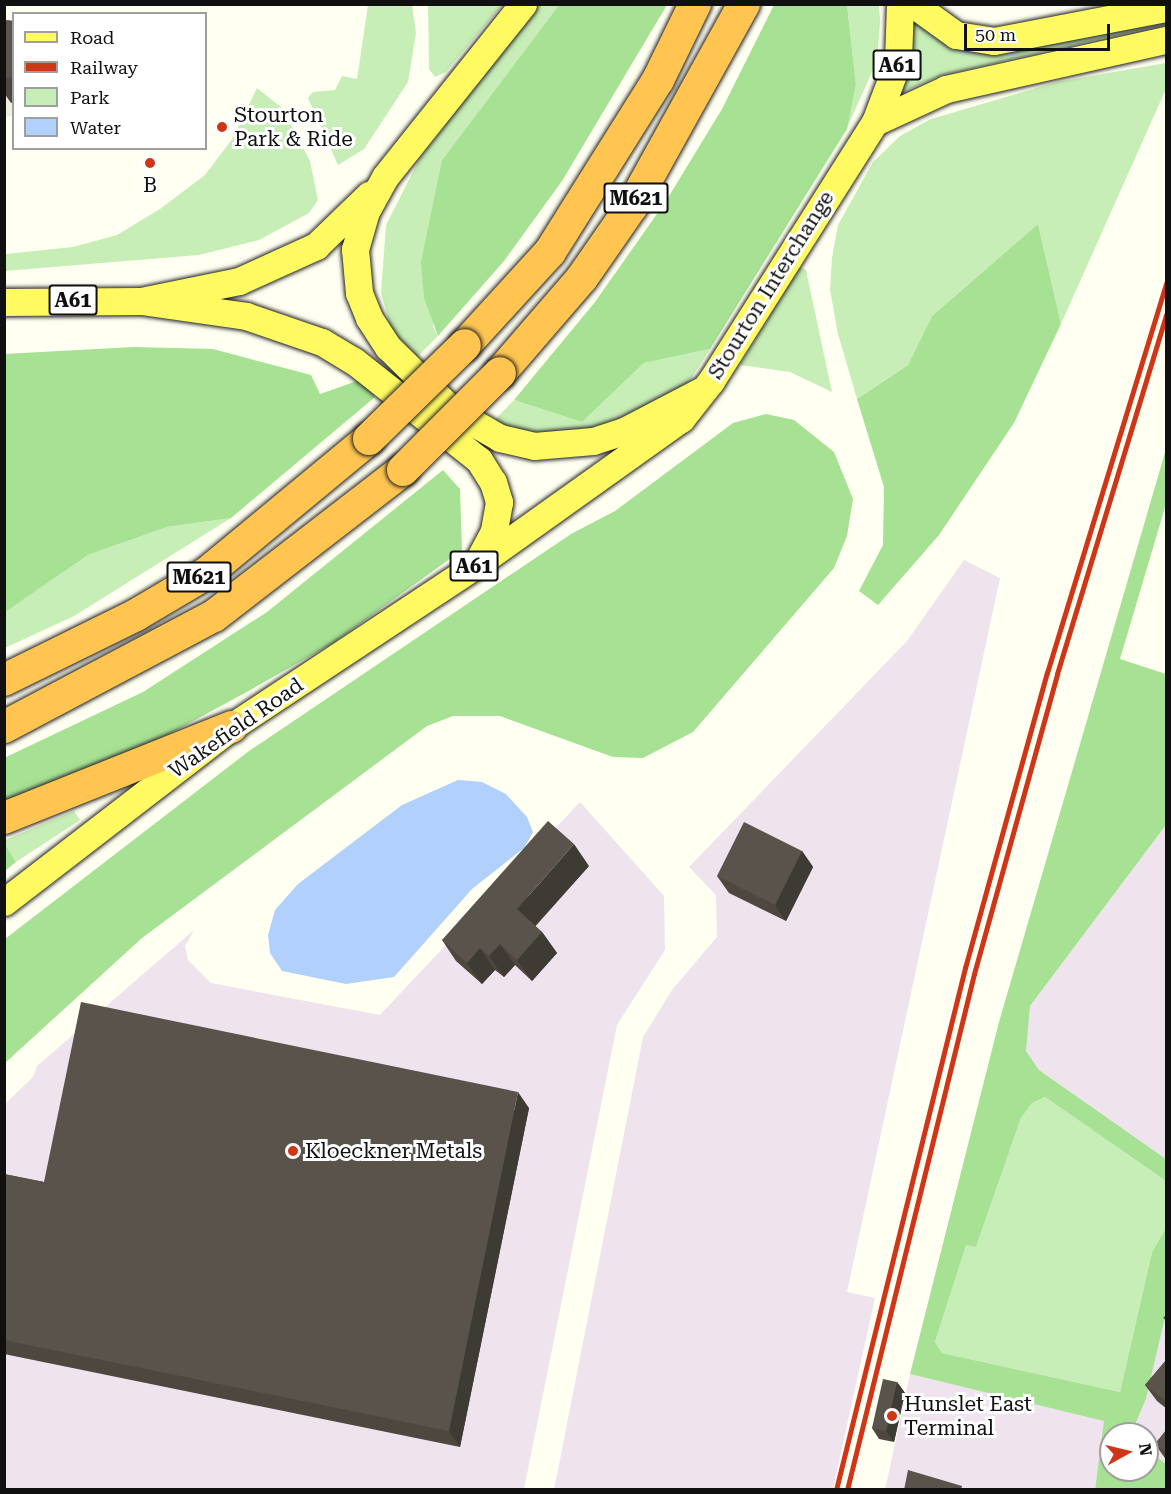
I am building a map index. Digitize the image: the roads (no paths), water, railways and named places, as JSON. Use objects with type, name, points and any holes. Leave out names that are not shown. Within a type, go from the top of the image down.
[{"type":"highway","name":"M621","points":[[4,680],[136,615],[207,573],[369,439],[465,345],[550,252],[658,80],[695,4]]},
{"type":"highway","name":"M621","points":[[4,727],[214,616],[403,470],[500,373],[582,278],[632,206],[744,4]]},
{"type":"highway","points":[[4,818],[231,727]]},
{"type":"main road","name":"Stourton Interchange","points":[[523,4],[379,186],[355,249],[359,292],[388,347],[453,411],[500,438],[534,447],[564,446],[624,431],[705,390],[875,122],[898,61],[900,4]]},
{"type":"main road","points":[[913,4],[956,35],[994,41],[1167,8]]},
{"type":"main road","points":[[875,122],[946,89],[1167,40]]},
{"type":"main road","name":"A61","points":[[4,302],[141,301],[268,270],[316,246],[379,186]]},
{"type":"main road","name":"Wakefield Road","points":[[141,301],[246,316],[322,342],[354,361],[479,460],[493,482],[499,502],[494,531],[476,565]]},
{"type":"main road","name":"Wakefield Road","points":[[4,902],[231,727],[476,565],[657,440],[705,390]]},
{"type":"water","points":[[458,780],[482,782],[506,794],[527,817],[533,832],[524,848],[472,889],[394,977],[346,984],[282,971],[270,953],[268,935],[275,910],[298,884],[402,805]]},
{"type":"railway","points":[[836,1490],[965,968],[1047,673],[1166,284]]},
{"type":"railway","points":[[847,1490],[974,974],[1057,674],[1166,315]]},
{"type":"place","name":"Stourton Park & Ride","points":[[222,127]]},
{"type":"place","name":"B","points":[[150,163]]},
{"type":"place","name":"Kloeckner Metals","points":[[293,1151]]},
{"type":"place","name":"Hunslet East Terminal","points":[[892,1416]]}]
